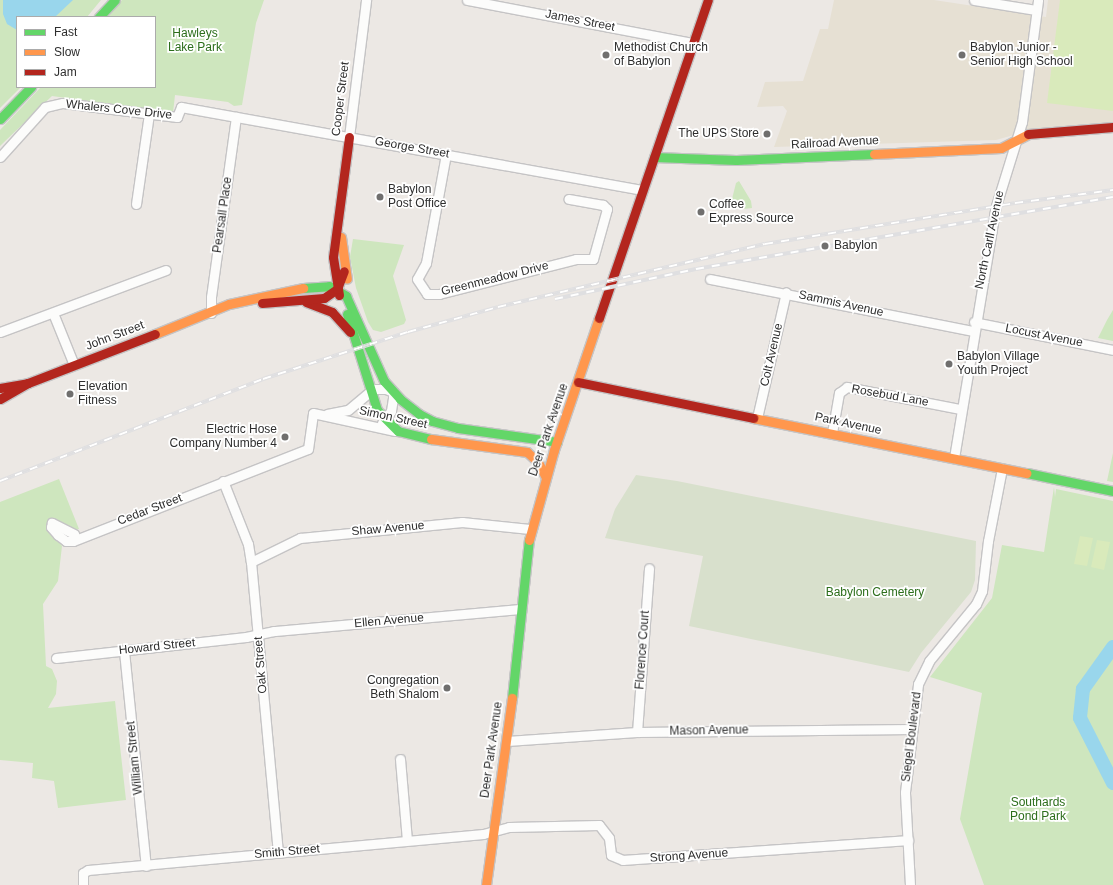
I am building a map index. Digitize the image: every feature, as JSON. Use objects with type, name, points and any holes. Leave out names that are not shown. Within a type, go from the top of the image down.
[{"type":"main road","points":[[99,16],[110,0]]},
{"type":"main road","points":[[99,16],[115,0]]},
{"type":"main road","name":"Deer Park Avenue","points":[[486,885],[507,741],[530,529],[555,446],[708,0]]},
{"type":"main road","points":[[0,119],[30,88]]},
{"type":"main road","name":"Railroad Avenue","points":[[654,158],[736,160],[1001,148],[1031,133],[1113,127]]},
{"type":"main road","name":"Cooper Street","points":[[349,137],[333,257],[337,289],[365,366],[369,390],[377,410],[385,421],[398,432]]},
{"type":"main road","name":"Cooper Street","points":[[341,202],[344,271],[358,319]]},
{"type":"main road","name":"John Street","points":[[299,288],[323,275],[333,257]]},
{"type":"main road","points":[[344,271],[337,289],[346,296],[358,319],[380,374],[393,392]]},
{"type":"main road","name":"John Street","points":[[0,399],[28,383],[211,313],[238,301],[299,288],[325,286],[337,289]]},
{"type":"main road","name":"John Street","points":[[211,313],[262,303],[303,301],[324,298],[337,289]]},
{"type":"main road","name":"John Street","points":[[303,301],[332,312],[354,338]]},
{"type":"main road","name":"Park Avenue","points":[[578,382],[1113,491]]},
{"type":"main road","name":"John Street","points":[[0,388],[28,383]]},
{"type":"main road","name":"Simon Street","points":[[393,392],[408,406],[432,421],[458,428],[555,446]]},
{"type":"main road","name":"Simon Street","points":[[398,432],[420,437],[527,452],[538,462],[545,476]]},
{"type":"main road","name":"Simon Street","points":[[468,443],[505,443],[555,446]]},
{"type":"street","name":"Cooper Street","points":[[349,137],[366,0]]},
{"type":"street","name":"James Street","points":[[467,0],[479,1],[693,43]]},
{"type":"street","points":[[974,0],[1036,10]]},
{"type":"street","name":"North Carll Avenue","points":[[954,458],[973,326],[995,209],[1022,122],[1038,0]]},
{"type":"street","name":"Whalers Cove Drive","points":[[0,156],[45,107],[63,103],[177,117],[181,107]]},
{"type":"street","name":"George Street","points":[[181,107],[642,190]]},
{"type":"street","points":[[136,204],[149,114]]},
{"type":"street","name":"Pearsall Place","points":[[211,313],[211,297],[236,117]]},
{"type":"street","name":"Greenmeadow Drive","points":[[446,154],[426,263],[418,279],[423,291],[427,294],[439,294],[576,259],[592,259],[607,209],[603,205],[569,199]]},
{"type":"street","points":[[0,332],[166,270]]},
{"type":"street","name":"Sammis Avenue","points":[[710,279],[973,326]]},
{"type":"street","name":"Colt Avenue","points":[[757,418],[786,292]]},
{"type":"street","points":[[53,313],[74,365]]},
{"type":"street","name":"Locust Avenue","points":[[973,326],[1113,350]]},
{"type":"street","name":"Rosebud Lane","points":[[832,433],[839,393],[847,387],[960,408]]},
{"type":"street","points":[[327,414],[348,410],[369,390],[378,388],[393,392],[393,405],[385,421],[377,426]]},
{"type":"street","name":"Simon Street","points":[[223,481],[308,449],[313,413],[327,414],[336,419],[377,426],[398,432]]},
{"type":"street","name":"Siegel Boulevard","points":[[910,885],[905,792],[918,684],[928,661],[976,604],[982,591],[988,541],[1002,468]]},
{"type":"street","name":"Cedar Street","points":[[76,538],[223,481]]},
{"type":"street","name":"Oak Street","points":[[223,481],[248,544],[251,562],[278,853]]},
{"type":"street","name":"Shaw Avenue","points":[[251,562],[300,538],[462,522],[530,529]]},
{"type":"street","name":"Florence Court","points":[[637,732],[649,568]]},
{"type":"street","name":"Ellen Avenue","points":[[258,635],[274,631],[521,609]]},
{"type":"street","name":"Howard Street","points":[[56,658],[258,635]]},
{"type":"street","name":"William Street","points":[[124,651],[146,866]]},
{"type":"street","name":"Mason Avenue","points":[[507,741],[637,732],[912,729]]},
{"type":"street","points":[[400,759],[408,840]]},
{"type":"street","name":"Strong Avenue","points":[[493,831],[509,827],[599,825],[609,838],[611,855],[623,860],[908,840]]},
{"type":"street","name":"Smith Street","points":[[83,885],[83,873],[88,870],[146,866],[493,831]]},
{"type":"shaded area","name":"Babylon Junior - Senior High School","points":[[834,0],[934,0],[1046,17],[1048,0],[1113,0],[1113,122],[1039,128],[996,140],[774,147],[787,111],[783,106],[757,107],[765,82],[803,81],[820,29],[828,29]]},
{"type":"green space","points":[[0,0],[101,0],[88,16],[16,16],[16,88],[20,88],[0,108]]},
{"type":"green space","name":"Hawleys Lake Park","points":[[122,0],[264,0],[256,23],[242,105],[234,106],[228,102],[175,95],[173,113],[52,96],[0,146],[0,130],[40,88],[156,88],[156,16],[109,16]]},
{"type":"green space","points":[[1060,0],[1113,0],[1113,111],[1047,103]]},
{"type":"green space","points":[[739,181],[751,201],[752,208],[743,209],[742,203],[731,203],[736,183]]},
{"type":"green space","points":[[353,239],[404,245],[393,276],[406,320],[404,324],[381,332],[373,330],[368,322],[356,288],[350,257]]},
{"type":"green space","points":[[1113,310],[1113,341],[1098,338],[1107,320]]},
{"type":"green space","points":[[1113,453],[1113,482],[1107,481]]},
{"type":"green space","name":"Babylon Cemetery","points":[[636,475],[677,481],[976,541],[975,580],[971,592],[921,653],[909,672],[689,626],[703,556],[605,538],[615,509]]},
{"type":"green space","points":[[59,479],[79,529],[55,537],[62,546],[58,581],[43,604],[46,666],[52,669],[57,681],[56,694],[48,708],[115,701],[126,800],[58,808],[54,781],[32,778],[33,763],[0,760],[0,502]]},
{"type":"green space","name":"Southards Pond Park","points":[[1054,487],[1055,497],[1056,489],[1113,501],[1113,885],[984,885],[960,819],[982,693],[930,677],[992,598],[1002,545],[1044,552]]},
{"type":"green space","points":[[1080,536],[1093,538],[1087,566],[1074,564]]},
{"type":"green space","points":[[1097,540],[1110,542],[1104,570],[1091,567]]},
{"type":"water","points":[[3,0],[73,0],[56,16],[16,16],[16,29],[7,24],[3,14]]},
{"type":"waterway","points":[[1113,647],[1083,689],[1080,718],[1113,783]]},
{"type":"railway","points":[[0,481],[263,379],[408,332],[498,307],[765,244],[1015,203],[1113,190]]},
{"type":"railway","points":[[555,299],[696,269],[1113,197]]},
{"type":"traffic: fast","points":[[100,16],[115,0]]},
{"type":"traffic: fast","points":[[0,119],[30,88]]},
{"type":"traffic: fast","points":[[654,157],[736,160],[874,154]]},
{"type":"traffic: fast","points":[[303,288],[329,286],[346,296],[384,381],[400,399],[419,414],[432,421],[458,428],[557,442]]},
{"type":"traffic: fast","points":[[347,314],[377,410],[398,431],[431,439]]},
{"type":"traffic: fast","points":[[1027,473],[1113,491]]},
{"type":"traffic: fast","points":[[512,698],[529,540]]},
{"type":"traffic: slow","points":[[874,154],[1001,148],[1028,134]]},
{"type":"traffic: slow","points":[[341,237],[347,279]]},
{"type":"traffic: slow","points":[[155,334],[229,304],[303,288]]},
{"type":"traffic: slow","points":[[529,540],[554,450],[599,318]]},
{"type":"traffic: slow","points":[[753,418],[1027,473]]},
{"type":"traffic: slow","points":[[431,439],[527,452],[538,462],[545,476]]},
{"type":"traffic: slow","points":[[486,885],[512,698]]},
{"type":"traffic: jam","points":[[599,318],[708,0]]},
{"type":"traffic: jam","points":[[1028,134],[1113,127]]},
{"type":"traffic: jam","points":[[339,295],[333,257],[349,137]]},
{"type":"traffic: jam","points":[[262,303],[324,298],[337,289],[344,271]]},
{"type":"traffic: jam","points":[[306,302],[332,312],[350,332]]},
{"type":"traffic: jam","points":[[0,388],[28,383],[155,334]]},
{"type":"traffic: jam","points":[[578,382],[753,418]]},
{"type":"traffic: jam","points":[[0,399],[28,383]]},
{"type":"place","name":"Methodist Church of Babylon","points":[[606,55]]},
{"type":"place","name":"Babylon Junior - Senior High School","points":[[962,55]]},
{"type":"place","name":"The UPS Store","points":[[767,134]]},
{"type":"place","name":"Babylon Post Office","points":[[380,197]]},
{"type":"place","name":"Coffee Express Source","points":[[701,212]]},
{"type":"place","name":"Babylon","points":[[825,246]]},
{"type":"place","name":"Babylon Village Youth Project","points":[[949,364]]},
{"type":"place","name":"Elevation Fitness","points":[[70,394]]},
{"type":"place","name":"Electric Hose Company Number 4","points":[[285,437]]},
{"type":"place","name":"Congregation Beth Shalom","points":[[447,688]]}]
